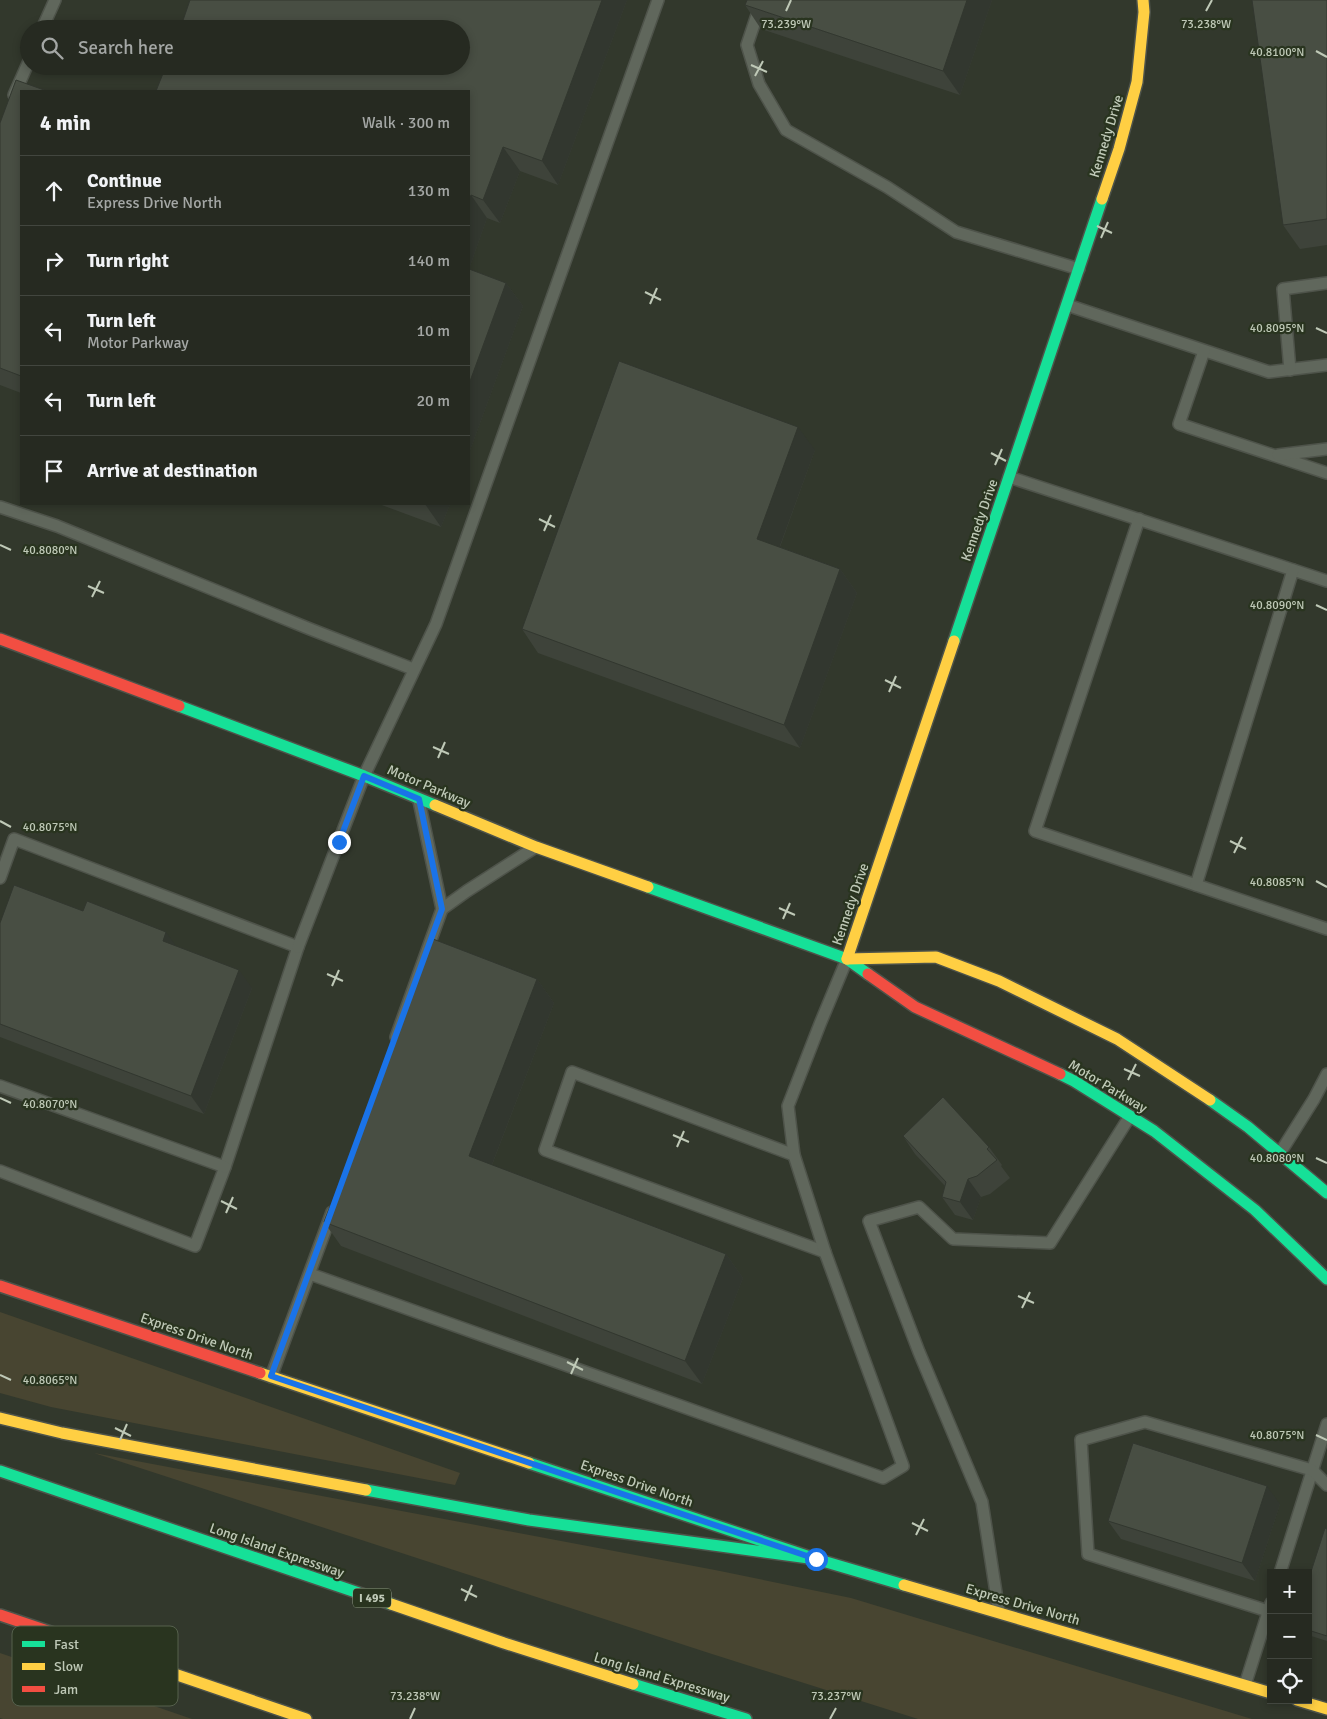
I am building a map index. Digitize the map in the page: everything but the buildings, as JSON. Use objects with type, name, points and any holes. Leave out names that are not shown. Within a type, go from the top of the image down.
[{"type":"main road","name":"Kennedy Drive","points":[[847,959],[1119,149],[1138,82],[1144,12],[1143,0]]},
{"type":"main road","name":"Motor Parkway","points":[[0,639],[364,776],[536,846],[847,959],[915,1007],[1074,1082],[1154,1131],[1255,1210],[1327,1279]]},
{"type":"main road","name":"Motor Parkway","points":[[847,959],[936,957],[999,981],[1118,1038],[1241,1122],[1327,1193]]},
{"type":"main road","name":"Express Drive North","points":[[0,1286],[816,1559],[1267,1692]]},
{"type":"main road","points":[[0,1418],[62,1433],[529,1520],[816,1559]]},
{"type":"main road","name":"Long Island Expressway","points":[[0,1471],[504,1643],[746,1719]]},
{"type":"main road","points":[[0,1615],[32,1626]]},
{"type":"main road","points":[[178,1675],[306,1719]]},
{"type":"main road","points":[[1310,1704],[1327,1709]]},
{"type":"lane","points":[[46,20],[55,0]]},
{"type":"lane","points":[[0,1171],[194,1246],[225,1167],[298,948],[364,776],[436,624],[658,0]]},
{"type":"lane","points":[[762,0],[747,45],[759,84],[786,130],[887,187],[956,232],[1079,269]]},
{"type":"lane","points":[[11,103],[23,75]]},
{"type":"lane","points":[[1290,370],[1283,289],[1327,283]]},
{"type":"lane","points":[[1066,305],[1269,372],[1327,365]]},
{"type":"lane","points":[[1204,350],[1179,424],[1327,473]]},
{"type":"lane","points":[[1273,456],[1327,449]]},
{"type":"lane","points":[[1009,477],[1327,581]]},
{"type":"lane","points":[[0,506],[57,526],[310,629],[414,669]]},
{"type":"lane","points":[[1139,519],[1035,831],[1327,929]]},
{"type":"lane","points":[[1196,885],[1294,570]]},
{"type":"lane","points":[[391,1050],[442,909],[419,799]]},
{"type":"lane","points":[[0,878],[14,839],[298,948]]},
{"type":"lane","points":[[442,909],[536,846]]},
{"type":"lane","points":[[310,1274],[882,1478],[903,1466],[825,1252],[794,1156],[788,1106],[847,959]]},
{"type":"lane","points":[[794,1156],[572,1072],[545,1150],[825,1252]]},
{"type":"lane","points":[[1280,1153],[1314,1099],[1327,1074]]},
{"type":"lane","points":[[0,1086],[225,1167]]},
{"type":"lane","points":[[999,1613],[982,1502],[919,1352],[869,1221],[919,1206],[953,1239],[1050,1243],[1130,1116]]},
{"type":"lane","points":[[271,1376],[337,1200]]},
{"type":"lane","points":[[1267,1606],[1088,1554],[1081,1440],[1145,1422],[1312,1470],[1327,1485]]},
{"type":"lane","points":[[1281,1569],[1327,1424]]},
{"type":"lane","points":[[1245,1685],[1268,1614]]},
{"type":"shaded area","points":[[0,1312],[460,1473],[455,1485],[51,1407],[0,1393]]},
{"type":"shaded area","points":[[94,1453],[715,1570],[851,1598],[1252,1719],[918,1719]]},
{"type":"shaded area","points":[[0,1653],[12,1657],[12,1706],[154,1706],[192,1719],[3,1719],[0,1718]]},
{"type":"traffic: fast","points":[[954,641],[1102,199]]},
{"type":"traffic: fast","points":[[179,706],[435,805]]},
{"type":"traffic: fast","points":[[648,887],[847,959],[868,974]]},
{"type":"traffic: fast","points":[[1060,1074],[1154,1131],[1255,1210],[1327,1279]]},
{"type":"traffic: fast","points":[[1210,1100],[1248,1127],[1327,1193]]},
{"type":"traffic: fast","points":[[529,1463],[816,1559],[904,1585]]},
{"type":"traffic: fast","points":[[0,1471],[391,1604]]},
{"type":"traffic: fast","points":[[366,1490],[529,1520],[816,1559]]},
{"type":"traffic: fast","points":[[633,1684],[746,1719]]},
{"type":"traffic: slow","points":[[1102,199],[1119,149],[1137,82],[1144,12],[1143,0]]},
{"type":"traffic: slow","points":[[847,959],[954,641]]},
{"type":"traffic: slow","points":[[435,805],[536,847],[648,887]]},
{"type":"traffic: slow","points":[[847,959],[936,957],[999,981],[1117,1039],[1210,1100]]},
{"type":"traffic: slow","points":[[260,1373],[529,1463]]},
{"type":"traffic: slow","points":[[0,1418],[62,1433],[366,1490]]},
{"type":"traffic: slow","points":[[904,1585],[1267,1692]]},
{"type":"traffic: slow","points":[[391,1604],[504,1643],[633,1684]]},
{"type":"traffic: slow","points":[[178,1675],[306,1719]]},
{"type":"traffic: slow","points":[[1310,1704],[1327,1709]]},
{"type":"traffic: jam","points":[[0,639],[179,706]]},
{"type":"traffic: jam","points":[[868,974],[915,1007],[1060,1074]]},
{"type":"traffic: jam","points":[[0,1286],[260,1373]]},
{"type":"traffic: jam","points":[[0,1615],[33,1626]]},
{"type":"route","points":[[339,842],[364,776],[419,799],[442,909],[310,1274],[271,1376],[816,1559]]}]
